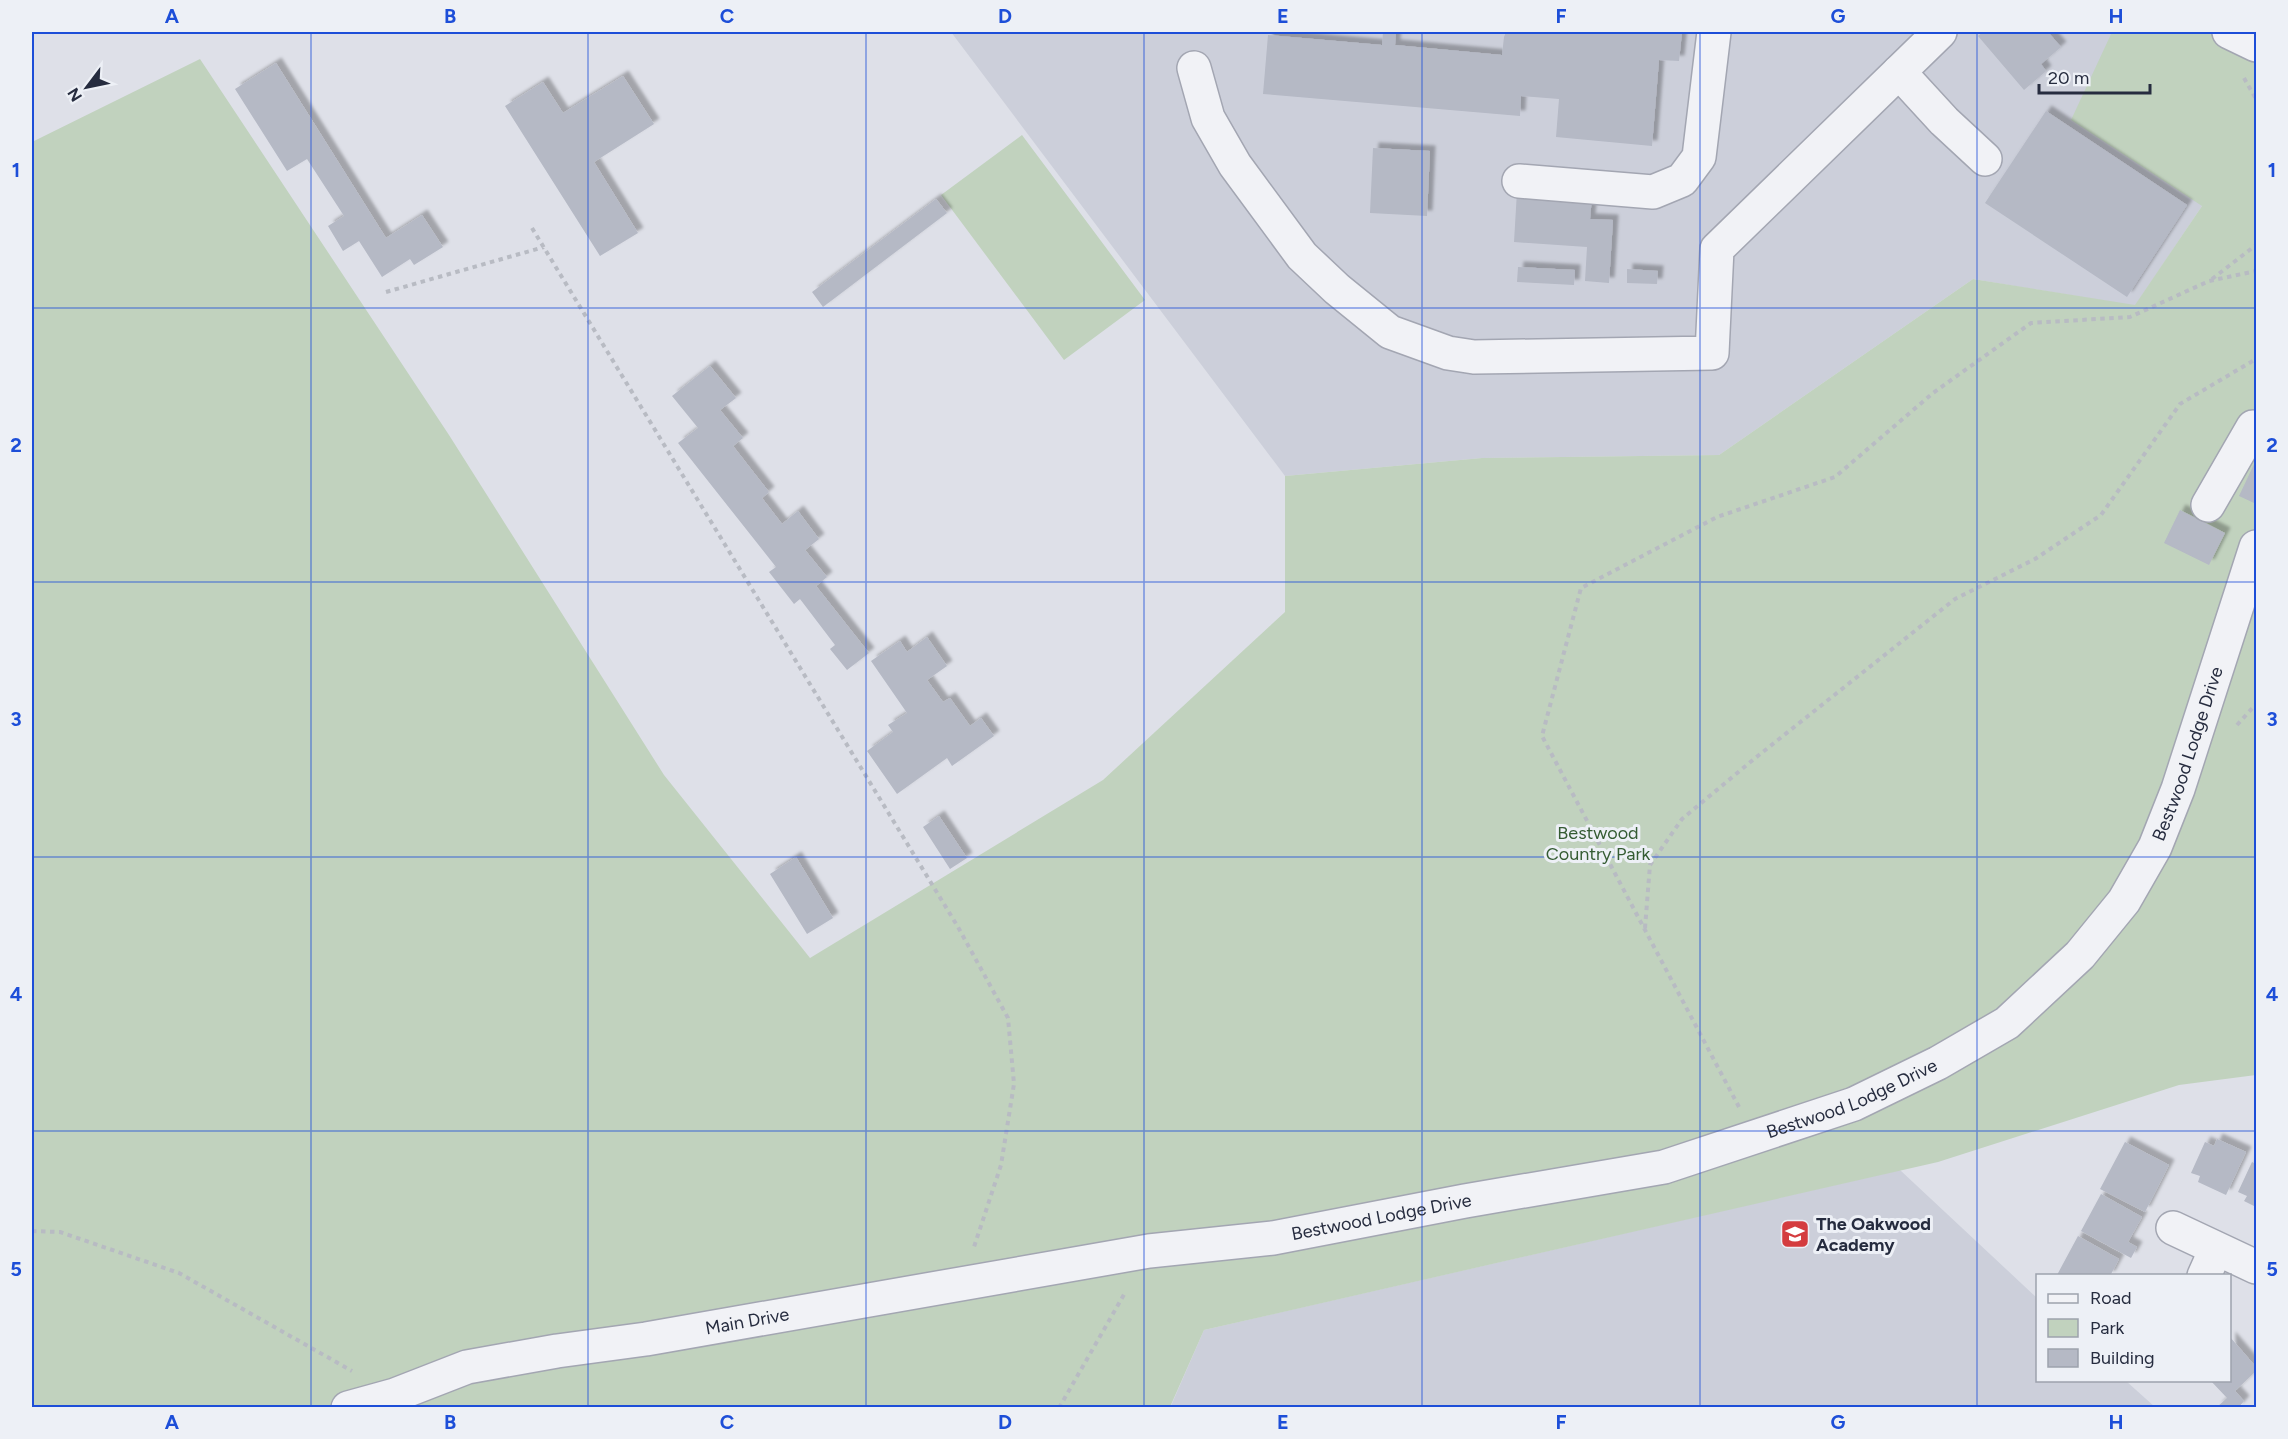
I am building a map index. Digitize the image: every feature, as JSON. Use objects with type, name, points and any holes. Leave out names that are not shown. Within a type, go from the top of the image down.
[{"type":"street","points":[[1519,181],[1653,192],[1682,180],[1700,157],[1714,32]]},
{"type":"street","points":[[1194,68],[1208,118],[1235,165],[1302,256],[1337,289],[1390,332],[1448,353],[1474,357],[1712,353],[1717,249],[1940,32]]},
{"type":"street","points":[[2229,32],[2256,45]]},
{"type":"street","points":[[1899,72],[1944,121],[1985,159]]},
{"type":"street","points":[[2208,505],[2253,427],[2256,429]]},
{"type":"street","name":"Bestwood Lodge Drive","points":[[1149,1251],[1273,1238],[1664,1167],[1854,1104],[1938,1063],[2007,1023],[2080,955],[2124,901],[2155,848],[2178,789],[2256,547]]},
{"type":"street","points":[[2173,1228],[2210,1262],[2256,1267]]},
{"type":"street","name":"Main Drive","points":[[348,1407],[395,1395],[467,1367],[557,1351],[646,1339],[1149,1251]]},
{"type":"path","points":[[532,228],[958,927],[1008,1017],[1014,1084],[1001,1165],[961,1284]]},
{"type":"path","points":[[2209,281],[2256,244]]},
{"type":"path","points":[[386,292],[544,248]]},
{"type":"path","points":[[1755,1136],[1542,736],[1581,588],[1717,517],[1835,477],[1933,393],[2031,323],[2130,317],[2209,281],[2256,271]]},
{"type":"path","points":[[1645,929],[1650,865],[1682,819],[1955,599],[2035,559],[2101,515],[2180,404],[2256,359]]},
{"type":"path","points":[[32,1231],[60,1232],[178,1273],[395,1395]]},
{"type":"path","points":[[1059,1407],[1149,1251]]},
{"type":"shaded area","points":[[951,32],[2176,32],[2202,206],[2135,306],[1973,279],[1719,455],[1482,458],[1285,476]]},
{"type":"shaded area","name":"The Oakwood Academy","points":[[1900,1170],[2036,1297],[2036,1382],[2127,1382],[2155,1407],[1170,1408],[1204,1330]]},
{"type":"green space","name":"Bestwood Country Park","points":[[2112,32],[2256,32],[2256,1075],[2179,1085],[1938,1162],[1204,1330],[1170,1407],[32,1408],[32,142],[200,59],[449,435],[664,775],[810,958],[1103,780],[1285,612],[1285,476],[1482,458],[1719,455],[1973,279],[2135,305],[2202,206],[2071,120]]},
{"type":"green space","points":[[1022,135],[1145,300],[1064,360],[941,195]]},
{"type":"building","points":[[1383,32],[1396,32],[1395,45],[1502,55],[1506,32],[1682,32],[1679,61],[1659,60],[1652,146],[1556,137],[1559,99],[1521,96],[1520,116],[1263,94],[1268,35],[1382,45]]},
{"type":"building","points":[[1983,32],[2048,32],[2061,47],[2041,64],[2046,71],[2024,90],[1978,36]]},
{"type":"building","points":[[276,63],[386,238],[422,215],[443,247],[414,265],[410,259],[382,277],[359,241],[343,251],[328,226],[344,216],[307,159],[287,171],[235,89]]},
{"type":"building","points":[[623,76],[654,124],[594,162],[638,233],[600,256],[505,106],[543,82],[563,113]]},
{"type":"building","points":[[2046,111],[2187,205],[2127,297],[1985,203]]},
{"type":"building","points":[[1373,148],[1430,151],[1427,216],[1370,213]]},
{"type":"building","points":[[1517,191],[1592,197],[1590,219],[1613,220],[1609,283],[1585,281],[1587,247],[1514,242]]},
{"type":"building","points":[[936,199],[947,213],[823,307],[812,292]]},
{"type":"building","points":[[1518,267],[1575,270],[1574,285],[1517,282]]},
{"type":"building","points":[[1627,269],[1658,271],[1657,284],[1627,283]]},
{"type":"building","points":[[710,366],[736,398],[720,410],[743,438],[733,446],[769,492],[762,498],[782,524],[798,511],[819,539],[805,550],[827,577],[816,586],[869,653],[847,670],[830,649],[835,645],[800,599],[794,604],[769,572],[776,567],[678,443],[698,428],[672,396]]},
{"type":"building","points":[[2256,460],[2256,497],[2254,503],[2239,496]]},
{"type":"building","points":[[2180,510],[2225,533],[2209,565],[2164,543]]},
{"type":"building","points":[[927,637],[947,666],[927,680],[943,702],[950,698],[970,726],[981,718],[994,736],[952,766],[947,758],[897,794],[867,751],[893,732],[888,725],[907,713],[871,661],[900,641],[907,652]]},
{"type":"building","points":[[939,816],[967,858],[950,869],[923,827]]},
{"type":"building","points":[[796,857],[833,918],[807,934],[770,874]]},
{"type":"building","points":[[2217,1139],[2246,1152],[2226,1195],[2198,1182],[2200,1176],[2191,1173],[2205,1142],[2214,1146]]},
{"type":"building","points":[[2125,1142],[2169,1165],[2145,1212],[2100,1189]]},
{"type":"building","points":[[2252,1162],[2256,1164],[2256,1207],[2244,1201],[2247,1196],[2238,1192]]},
{"type":"building","points":[[2101,1194],[2142,1217],[2128,1242],[2137,1247],[2131,1258],[2081,1231]]},
{"type":"building","points":[[2078,1236],[2119,1259],[2111,1274],[2058,1274]]},
{"type":"building","points":[[2231,1338],[2256,1367],[2256,1371],[2235,1391],[2244,1401],[2238,1408],[2216,1408],[2227,1398],[2212,1382],[2231,1382]]},
{"type":"place","name":"The Oakwood Academy","points":[[1795,1234]]}]
